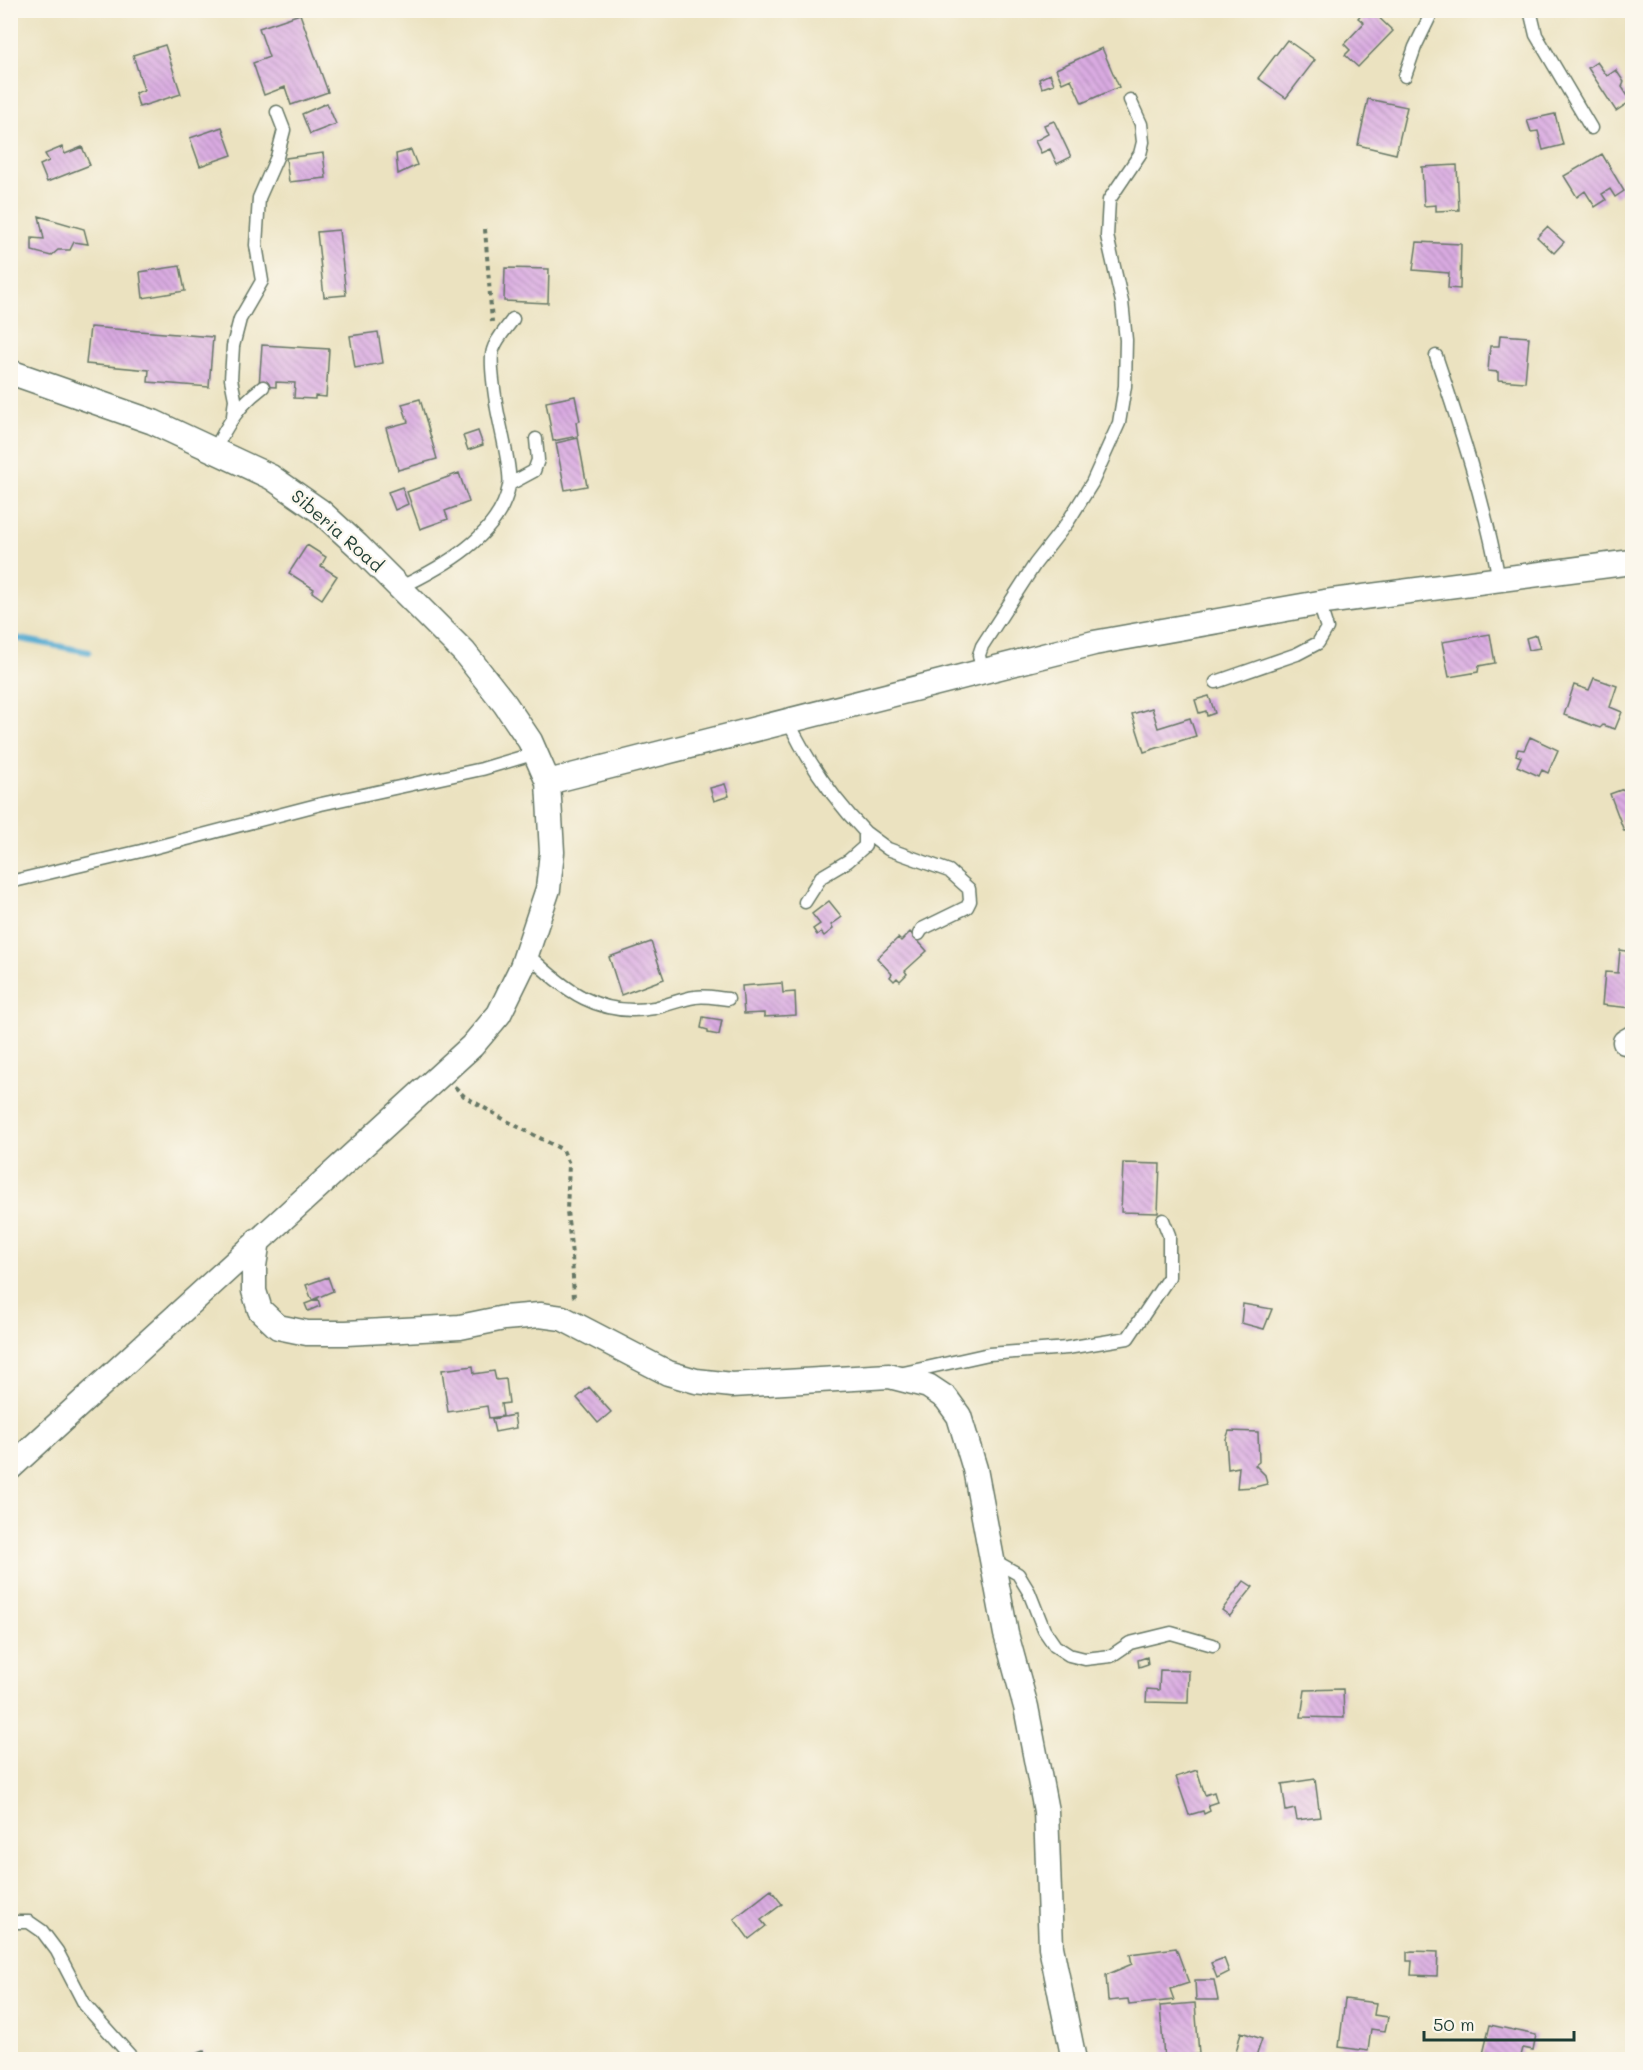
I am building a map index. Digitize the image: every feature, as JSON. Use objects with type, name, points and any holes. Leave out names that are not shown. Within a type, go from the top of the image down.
[{"type":"street","name":"Siberia Road","points":[[10,372],[153,422],[216,450],[271,477],[320,512],[357,545],[476,665],[506,704],[536,753],[548,782],[552,852],[548,889],[527,954],[499,1014],[472,1046],[10,1468]]},
{"type":"street","points":[[548,782],[1094,643],[1319,603],[1632,562]]},
{"type":"street","points":[[258,1240],[254,1266],[254,1291],[260,1310],[278,1327],[307,1333],[346,1333],[460,1327],[504,1318],[540,1315],[562,1318],[668,1373],[696,1381],[732,1385],[889,1376],[928,1386],[946,1398],[959,1416],[975,1469],[1006,1634],[1026,1707],[1046,1811],[1051,1947],[1074,2060]]},
{"type":"lane","points":[[1405,76],[1415,47],[1433,10]]},
{"type":"lane","points":[[1530,10],[1536,34],[1591,128]]},
{"type":"lane","points":[[982,671],[979,655],[982,646],[1022,583],[1067,523],[1092,483],[1119,423],[1125,386],[1126,340],[1122,302],[1107,236],[1109,200],[1140,154],[1143,142],[1141,124],[1130,100]]},
{"type":"lane","points":[[233,416],[235,399],[231,379],[233,346],[240,319],[262,281],[256,245],[259,198],[277,157],[284,130],[277,112]]},
{"type":"lane","points":[[399,588],[424,576],[489,529],[500,511],[510,484],[494,388],[492,350],[513,319]]},
{"type":"lane","points":[[1436,356],[1466,444],[1490,531],[1499,580]]},
{"type":"lane","points":[[216,450],[233,416],[250,396],[263,387]]},
{"type":"lane","points":[[510,484],[534,471],[538,460],[536,439]]},
{"type":"lane","points":[[1216,682],[1287,658],[1318,643],[1327,628],[1319,603]]},
{"type":"lane","points":[[788,721],[805,755],[828,789],[840,806],[865,832],[888,849],[950,871],[969,889],[970,900],[967,907],[922,929],[919,934]]},
{"type":"lane","points":[[10,882],[321,804],[482,769],[536,753]]},
{"type":"lane","points":[[805,902],[821,877],[848,861],[865,846],[865,832]]},
{"type":"lane","points":[[527,954],[550,976],[585,999],[606,1009],[654,1008],[697,996],[728,999]]},
{"type":"lane","points":[[889,1376],[989,1354],[1067,1348],[1128,1338],[1169,1277],[1168,1235],[1163,1220]]},
{"type":"lane","points":[[992,1560],[1018,1574],[1029,1592],[1044,1630],[1055,1646],[1069,1655],[1085,1659],[1111,1656],[1130,1643],[1171,1633],[1213,1645]]},
{"type":"lane","points":[[10,1922],[29,1922],[42,1931],[57,1951],[86,2005],[134,2060]]},
{"type":"path","points":[[484,229],[491,301],[492,350]]},
{"type":"path","points":[[442,1074],[464,1096],[563,1150],[569,1164],[567,1211],[572,1255],[573,1295],[584,1328]]},
{"type":"building","points":[[1365,10],[1371,10],[1393,31],[1358,67],[1345,55],[1350,50],[1344,44],[1364,23],[1358,18]]},
{"type":"building","points":[[300,14],[328,92],[291,105],[285,87],[264,95],[253,63],[269,57],[259,28]]},
{"type":"building","points":[[1287,40],[1315,60],[1286,98],[1258,78]]},
{"type":"building","points":[[165,45],[181,94],[139,107],[135,93],[144,90],[133,55]]},
{"type":"building","points":[[1102,48],[1119,87],[1082,103],[1071,79],[1062,83],[1056,69]]},
{"type":"building","points":[[1597,62],[1607,76],[1616,70],[1624,82],[1622,87],[1631,101],[1616,111],[1588,68]]},
{"type":"building","points":[[1050,74],[1054,84],[1042,88],[1039,79]]},
{"type":"building","points":[[1368,99],[1407,107],[1396,154],[1358,145]]},
{"type":"building","points":[[327,103],[336,124],[310,134],[302,114]]},
{"type":"building","points":[[1555,114],[1563,145],[1543,150],[1538,131],[1531,132],[1527,120]]},
{"type":"building","points":[[1054,121],[1071,157],[1057,164],[1050,149],[1041,153],[1035,141],[1048,134],[1044,125]]},
{"type":"building","points":[[222,127],[232,155],[200,166],[190,138]]},
{"type":"building","points":[[62,147],[65,154],[82,147],[90,165],[47,182],[40,165],[49,161],[45,154]]},
{"type":"building","points":[[411,150],[417,165],[398,174],[396,154]]},
{"type":"building","points":[[323,153],[326,178],[289,182],[286,158]]},
{"type":"building","points":[[1602,154],[1624,191],[1615,197],[1610,189],[1602,194],[1606,200],[1595,207],[1585,191],[1577,197],[1564,176]]},
{"type":"building","points":[[1457,165],[1459,210],[1436,211],[1436,205],[1424,206],[1422,167]]},
{"type":"building","points":[[39,216],[84,229],[88,244],[74,242],[70,250],[58,250],[51,256],[32,251],[32,238],[44,239]]},
{"type":"building","points":[[1547,227],[1564,242],[1554,253],[1537,237]]},
{"type":"building","points":[[339,230],[346,295],[324,297],[317,232]]},
{"type":"building","points":[[1417,242],[1461,244],[1460,289],[1448,288],[1449,273],[1413,270]]},
{"type":"building","points":[[180,266],[185,291],[143,298],[140,272]]},
{"type":"building","points":[[505,268],[549,269],[548,303],[504,301]]},
{"type":"building","points":[[90,327],[213,337],[209,387],[148,382],[149,370],[86,364]]},
{"type":"building","points":[[378,332],[383,363],[355,368],[350,336]]},
{"type":"building","points":[[1500,335],[1529,337],[1525,382],[1498,380],[1498,372],[1488,371],[1490,346],[1499,346]]},
{"type":"building","points":[[262,345],[329,349],[326,397],[294,398],[295,383],[276,382],[276,387],[259,386]]},
{"type":"building","points":[[575,396],[580,421],[576,422],[578,436],[553,441],[546,402]]},
{"type":"building","points":[[420,399],[437,459],[398,470],[386,428],[408,422],[402,404]]},
{"type":"building","points":[[478,431],[483,445],[468,450],[463,436]]},
{"type":"building","points":[[578,438],[587,486],[565,490],[556,443]]},
{"type":"building","points":[[459,473],[469,502],[445,511],[448,519],[420,529],[407,492]]},
{"type":"building","points":[[402,487],[408,504],[395,510],[388,492]]},
{"type":"building","points":[[307,545],[326,557],[321,566],[337,576],[322,599],[312,592],[314,589],[289,573]]},
{"type":"building","points":[[1490,634],[1495,663],[1479,666],[1478,672],[1449,677],[1442,642]]},
{"type":"building","points":[[1536,635],[1540,648],[1529,650],[1526,638]]},
{"type":"building","points":[[1594,678],[1617,686],[1610,707],[1622,712],[1615,729],[1603,725],[1600,728],[1564,715],[1574,685],[1589,690]]},
{"type":"building","points":[[1209,696],[1215,713],[1207,716],[1206,711],[1199,713],[1195,700]]},
{"type":"building","points":[[1152,708],[1158,728],[1190,718],[1196,736],[1144,752],[1132,714]]},
{"type":"building","points":[[1530,737],[1558,750],[1548,773],[1542,770],[1539,776],[1517,766],[1521,757],[1516,755],[1518,749],[1524,750]]},
{"type":"building","points":[[725,784],[729,796],[714,801],[710,788]]},
{"type":"building","points":[[1629,787],[1632,796],[1632,829],[1624,831],[1610,794]]},
{"type":"building","points":[[829,901],[842,917],[831,925],[833,929],[824,936],[821,932],[817,935],[813,929],[820,924],[812,914]]},
{"type":"building","points":[[910,932],[927,951],[905,971],[907,974],[900,981],[897,978],[894,981],[890,977],[892,974],[877,958],[898,938],[901,941]]},
{"type":"building","points":[[651,942],[664,979],[621,995],[609,957]]},
{"type":"building","points":[[1620,950],[1632,952],[1632,1008],[1602,1005],[1605,972],[1618,973]]},
{"type":"building","points":[[782,983],[783,993],[795,992],[796,1015],[764,1017],[764,1013],[744,1014],[742,986]]},
{"type":"building","points":[[703,1017],[722,1020],[719,1035],[708,1033],[708,1030],[701,1028]]},
{"type":"building","points":[[1123,1163],[1160,1164],[1158,1213],[1121,1212]]},
{"type":"building","points":[[328,1277],[333,1291],[312,1300],[306,1285]]},
{"type":"building","points":[[318,1299],[320,1306],[308,1311],[305,1304]]},
{"type":"building","points":[[1243,1304],[1272,1309],[1264,1329],[1241,1323]]},
{"type":"building","points":[[473,1366],[474,1374],[494,1371],[496,1380],[506,1379],[509,1403],[501,1404],[503,1416],[489,1418],[487,1406],[448,1412],[442,1370]]},
{"type":"building","points":[[589,1387],[611,1412],[598,1423],[577,1398]]},
{"type":"building","points":[[514,1415],[516,1428],[495,1432],[492,1419]]},
{"type":"building","points":[[1229,1431],[1258,1432],[1259,1462],[1255,1465],[1265,1475],[1267,1484],[1237,1488],[1239,1467],[1228,1469],[1226,1439]]},
{"type":"building","points":[[1244,1581],[1253,1587],[1230,1616],[1222,1610]]},
{"type":"building","points":[[1147,1657],[1148,1664],[1139,1667],[1138,1660]]},
{"type":"building","points":[[1160,1670],[1189,1671],[1188,1703],[1146,1702],[1147,1689],[1159,1690]]},
{"type":"building","points":[[1343,1689],[1344,1718],[1301,1717],[1305,1690]]},
{"type":"building","points":[[1197,1770],[1205,1795],[1214,1792],[1217,1802],[1208,1805],[1210,1811],[1204,1814],[1203,1811],[1189,1815],[1176,1777]]},
{"type":"building","points":[[1315,1779],[1320,1817],[1297,1820],[1295,1809],[1286,1811],[1282,1784]]},
{"type":"building","points":[[771,1890],[782,1904],[761,1920],[766,1926],[749,1939],[734,1919]]},
{"type":"building","points":[[1176,1948],[1189,1983],[1170,1989],[1174,2000],[1129,2005],[1128,1999],[1108,2001],[1106,1975],[1132,1964],[1130,1954]]},
{"type":"building","points":[[1407,1952],[1438,1952],[1437,1976],[1411,1975],[1412,1961],[1407,1961]]},
{"type":"building","points":[[1224,1958],[1229,1972],[1217,1978],[1211,1963]]},
{"type":"building","points":[[1195,1980],[1214,1980],[1218,2000],[1196,2000]]},
{"type":"building","points":[[1345,1999],[1376,2003],[1374,2015],[1388,2017],[1385,2031],[1371,2029],[1368,2051],[1339,2047]]},
{"type":"building","points":[[1195,2003],[1199,2054],[1164,2058],[1160,2006]]},
{"type":"building","points":[[1490,2025],[1536,2035],[1533,2050],[1523,2048],[1520,2060],[1508,2060],[1483,2054]]},
{"type":"building","points":[[1241,2032],[1262,2039],[1255,2060],[1234,2060]]},
{"type":"building","points":[[204,2051],[207,2060],[191,2060],[190,2056]]},
{"type":"waterway","points":[[10,637],[89,652]]}]
